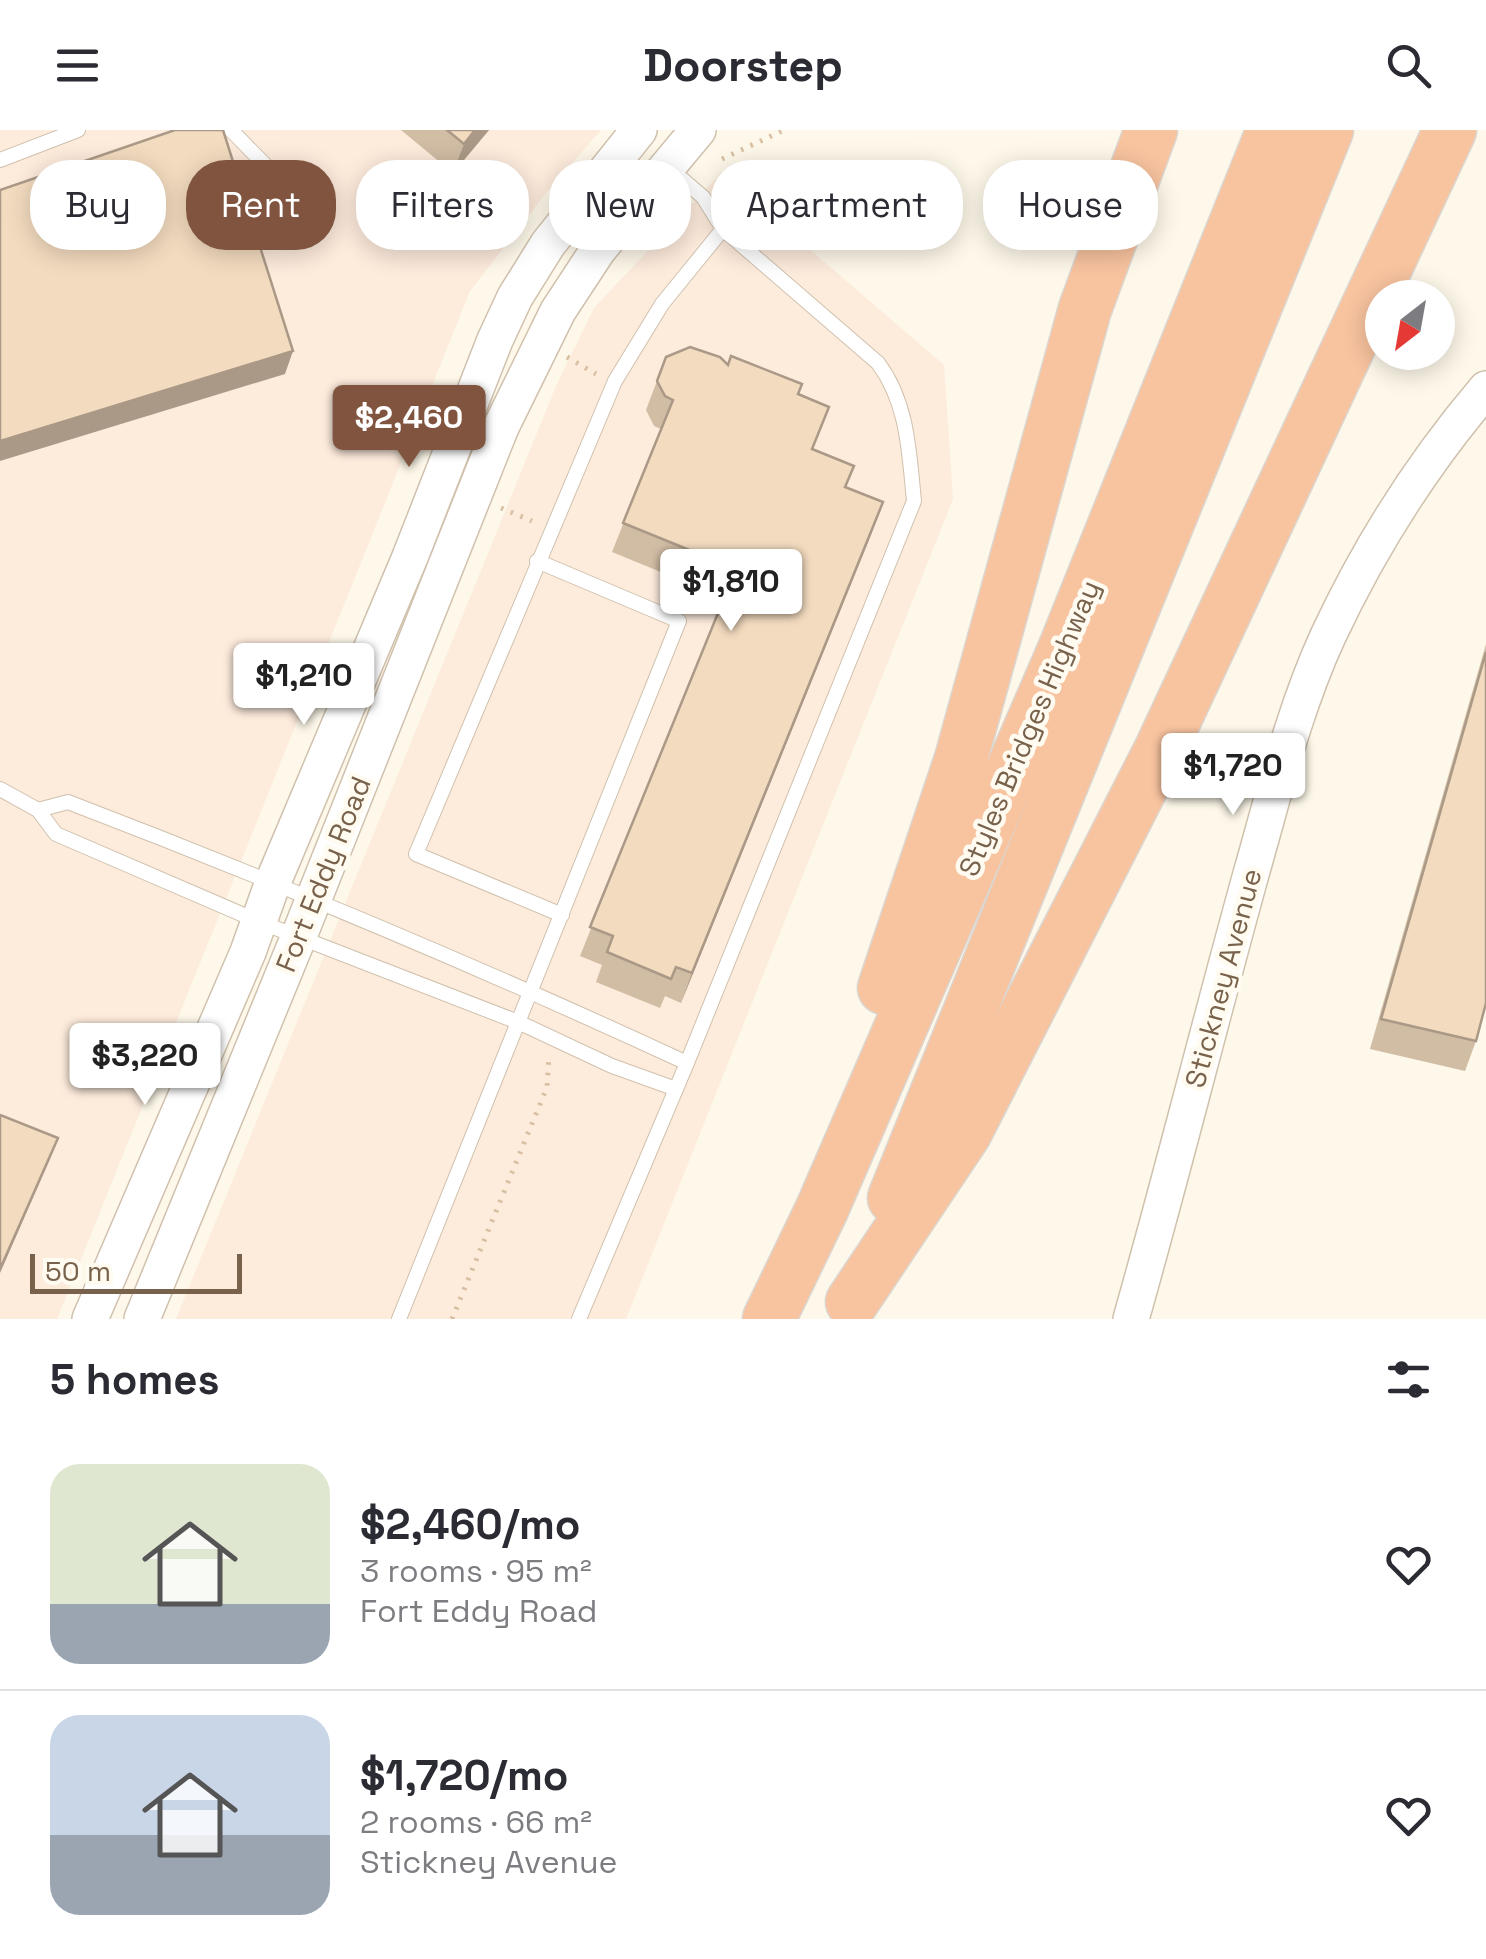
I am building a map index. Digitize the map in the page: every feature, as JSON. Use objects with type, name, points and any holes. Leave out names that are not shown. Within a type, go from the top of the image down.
[{"type":"highway","points":[[767,1319],[888,979],[961,759],[1085,309],[1151,130]]},
{"type":"highway","name":"Styles Bridges Highway","points":[[767,1319],[822,1209],[1064,650],[1273,130]]},
{"type":"highway","name":"Styles Bridges Highway","points":[[848,1310],[1328,130]]},
{"type":"highway","points":[[848,1310],[965,1133],[1010,1046],[1161,750],[1450,130]]},
{"type":"street","name":"Fort Eddy Road","points":[[90,1319],[376,642],[495,340],[515,297],[548,244],[639,130]]},
{"type":"street","name":"Fort Eddy Road","points":[[671,160],[698,130]]},
{"type":"street","name":"Fort Eddy Road","points":[[142,1319],[501,426],[558,311],[598,250]]},
{"type":"street","name":"Stickney Avenue","points":[[1131,1319],[1293,724],[1328,637],[1387,522],[1448,434],[1486,388]]},
{"type":"lane","points":[[0,160],[78,130]]},
{"type":"lane","points":[[230,130],[261,160]]},
{"type":"lane","points":[[691,186],[711,209]]},
{"type":"lane","points":[[562,915],[416,854],[619,373],[662,304],[711,244]]},
{"type":"lane","points":[[579,1319],[914,501],[900,401],[892,382],[878,364],[747,250]]},
{"type":"lane","points":[[399,1319],[679,620],[537,561]]},
{"type":"lane","points":[[0,789],[38,810],[56,834],[260,922],[518,1022],[612,1066],[676,1089]]},
{"type":"lane","points":[[38,810],[68,802],[273,882],[531,990],[687,1063]]},
{"type":"path","points":[[722,159],[784,130]]},
{"type":"path","points":[[564,355],[598,376]]},
{"type":"path","points":[[500,507],[535,523]]},
{"type":"path","points":[[452,1319],[547,1087],[549,1044]]},
{"type":"shaded area","points":[[0,130],[601,130],[575,160],[549,160],[549,190],[529,215],[529,160],[356,160],[356,250],[502,250],[470,291],[57,1319],[0,1319]]},
{"type":"shaded area","points":[[711,184],[711,250],[810,250],[944,365],[953,499],[626,1319],[176,1319],[557,384],[594,308],[649,250],[691,250],[691,205]]},
{"type":"building","points":[[175,130],[223,130],[233,160],[186,160],[186,250],[261,250],[293,351],[0,441],[0,190],[30,180],[30,250],[166,250],[166,160],[88,160]]},
{"type":"building","points":[[447,130],[475,130],[464,144]]},
{"type":"building","points":[[690,347],[720,357],[728,365],[731,356],[802,384],[798,394],[829,407],[812,449],[854,466],[845,487],[883,502],[692,973],[676,967],[671,979],[607,952],[613,936],[590,927],[736,569],[623,523],[673,400],[665,396],[657,381],[666,357]]},
{"type":"building","points":[[1486,652],[1486,1003],[1476,1041],[1381,1019]]},
{"type":"building","points":[[0,1115],[58,1138],[0,1269]]}]
